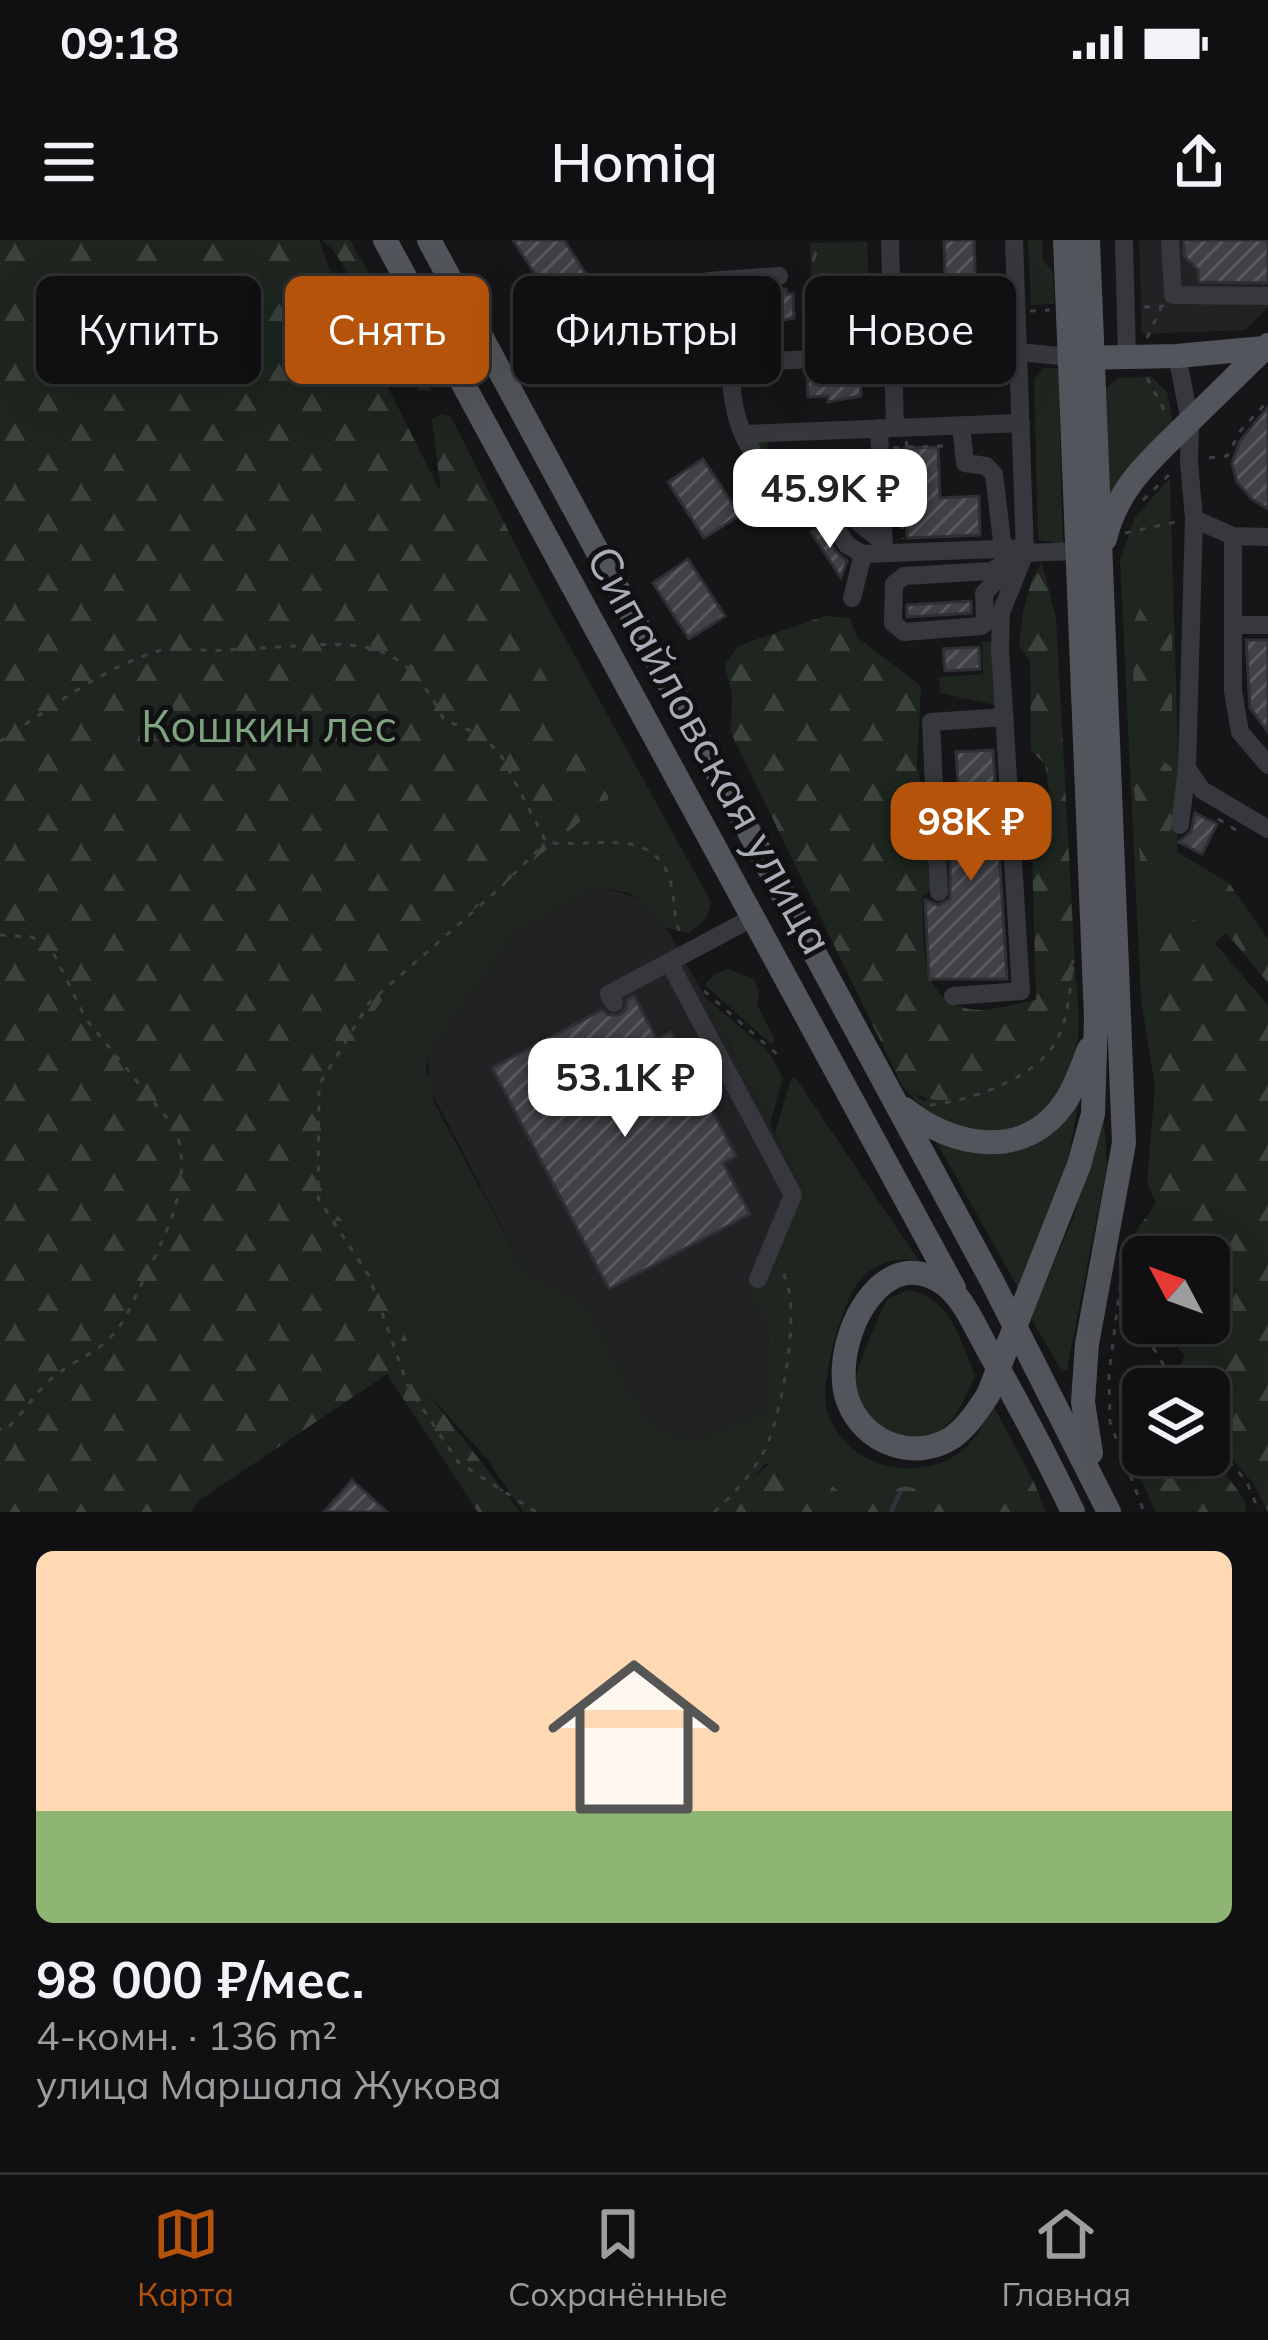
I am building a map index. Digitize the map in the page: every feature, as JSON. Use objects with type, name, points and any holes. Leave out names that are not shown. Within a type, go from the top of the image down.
[{"type":"main road","name":"Сипайловская улица","points":[[385,240],[1022,1409],[1073,1512]]},
{"type":"main road","name":"Сипайловская улица","points":[[429,240],[992,1281],[1110,1512]]},
{"type":"main road","points":[[1065,240],[1082,358],[1099,565],[1124,1143],[1087,1344],[1083,1402],[1091,1452],[1110,1512]]},
{"type":"main road","points":[[961,1301],[934,1277],[918,1272],[887,1280],[861,1311],[848,1350],[846,1396],[856,1418],[888,1445],[932,1448],[955,1435],[988,1395],[1052,1239],[1093,1114],[1096,1018],[1075,551],[1088,240]]},
{"type":"main road","points":[[1082,358],[1135,351],[1177,356],[1266,347]]},
{"type":"main road","points":[[1099,565],[1114,506],[1126,486],[1182,425],[1266,347]]},
{"type":"main road","points":[[895,1101],[927,1127],[953,1137],[971,1143],[1010,1140],[1043,1125],[1064,1104],[1085,1061],[1096,1018]]},
{"type":"street","points":[[890,240],[891,276]]},
{"type":"street","points":[[953,995],[1021,991],[1001,613],[1025,550],[1014,240]]},
{"type":"street","points":[[1124,240],[1135,351]]},
{"type":"street","points":[[1170,240],[1174,296],[1268,296]]},
{"type":"street","points":[[1018,352],[1082,358]]},
{"type":"street","points":[[1177,356],[1194,519],[1187,768],[1180,824]]},
{"type":"street","points":[[732,384],[732,405],[759,462],[787,482],[814,490],[890,548]]},
{"type":"street","points":[[890,548],[894,384]]},
{"type":"street","points":[[744,434],[895,438],[962,435],[1021,422]]},
{"type":"street","points":[[962,435],[967,465],[993,471],[1003,549]]},
{"type":"street","points":[[1194,519],[1233,536],[1268,537]]},
{"type":"street","points":[[836,528],[847,545],[863,554],[890,548],[1075,551]]},
{"type":"street","points":[[1233,536],[1233,691],[1240,732],[1268,765]]},
{"type":"street","points":[[1025,550],[984,593],[985,623],[981,626],[904,632],[893,623],[894,584],[904,576],[991,571],[1025,550]]},
{"type":"street","points":[[852,598],[863,554]]},
{"type":"street","points":[[1233,625],[1268,625]]},
{"type":"street","points":[[939,892],[931,722],[1006,717]]},
{"type":"street","points":[[1187,768],[1202,790],[1268,829]]},
{"type":"street","points":[[614,1003],[609,994],[754,917]]},
{"type":"street","points":[[669,962],[793,1195],[758,1279]]},
{"type":"path","points":[[1135,351],[1162,306]]},
{"type":"path","points":[[1146,376],[1182,425]]},
{"type":"path","points":[[1209,458],[1227,456],[1241,430],[1268,401]]},
{"type":"path","points":[[890,548],[895,438],[962,435]]},
{"type":"path","points":[[1125,532],[1194,519]]},
{"type":"path","points":[[0,741],[50,705],[166,649],[195,653],[347,643],[382,649],[406,664],[429,690],[444,720],[482,735],[502,757],[546,842]]},
{"type":"path","points":[[546,842],[619,840],[650,850],[671,880],[674,921],[690,951]]},
{"type":"path","points":[[536,1512],[458,1462],[408,1387],[369,1276],[318,1198],[319,1085],[369,1003],[546,842]]},
{"type":"path","points":[[0,935],[32,937],[52,950],[86,1019],[175,1127],[182,1146],[179,1194],[118,1329],[102,1347],[55,1376],[18,1420],[0,1429]]},
{"type":"path","points":[[926,1106],[955,1103],[1041,1060],[1057,1042],[1070,997],[1073,960]]},
{"type":"path","points":[[684,985],[705,991],[779,1056]]},
{"type":"path","points":[[714,1512],[739,1490],[767,1445],[783,1382],[790,1336],[789,1280],[768,1254]]},
{"type":"path","points":[[1121,1294],[1165,1368]]},
{"type":"path","points":[[1230,1463],[1247,1483],[1259,1512]]},
{"type":"path","points":[[1128,1476],[1144,1512]]},
{"type":"shaded area","points":[[1139,240],[1268,240],[1268,307],[1245,330],[1142,334]]},
{"type":"shaded area","points":[[605,888],[640,899],[666,928],[804,1191],[760,1306],[769,1332],[765,1411],[693,1441],[650,1425],[585,1303],[528,1276],[428,1086],[429,1054],[515,933],[589,891]]},
{"type":"green space","name":"Кошкин лес","points":[[0,240],[319,240],[332,276],[285,276],[285,384],[386,384],[441,493],[432,419],[442,414],[451,417],[533,580],[515,619],[609,798],[407,965],[325,1082],[318,1177],[328,1205],[358,1238],[388,1291],[426,1391],[520,1512],[478,1512],[387,1374],[201,1499],[190,1512],[0,1512]]},
{"type":"green space","points":[[322,240],[350,240],[370,276],[349,276]]},
{"type":"green space","points":[[1028,240],[1042,240],[1043,260],[1053,273],[1054,304],[1031,305]]},
{"type":"green space","points":[[867,242],[868,276],[811,276],[810,243]]},
{"type":"green space","points":[[1044,368],[1058,368],[1063,544],[1038,540],[1034,379]]},
{"type":"green space","points":[[1151,376],[1167,392],[1174,428],[1104,514],[1103,390],[1119,378]]},
{"type":"green space","points":[[767,440],[768,450],[786,450],[787,459],[803,458],[804,451],[859,449],[861,500],[875,503],[877,527],[839,492],[819,486],[796,469],[788,477],[764,460],[757,444]]},
{"type":"green space","points":[[1170,478],[1177,852],[1229,883],[1234,926],[1186,969],[1159,1002],[1141,999],[1120,560],[1135,517]]},
{"type":"green space","points":[[1042,563],[1056,619],[1075,966],[1052,1047],[1027,1042],[1010,1053],[1010,1077],[957,1098],[931,1099],[903,1087],[731,733],[732,694],[725,665],[738,646],[825,616],[850,618],[857,637],[921,686],[917,765],[930,827],[932,890],[922,896],[931,980],[952,1003],[969,1009],[1036,1000],[1031,815],[1049,793],[1045,764],[1031,751],[1030,661],[1019,646],[1032,579]]},
{"type":"green space","points":[[533,580],[711,902],[707,918],[688,933],[666,928],[640,899],[628,893],[605,888],[589,891],[515,933],[429,1054],[426,1070],[434,1103],[528,1276],[585,1303],[650,1425],[693,1441],[765,1411],[769,1332],[751,1293],[771,1276],[804,1191],[775,1133],[795,1077],[919,1261],[879,1265],[853,1291],[833,1345],[826,1384],[828,1414],[837,1432],[867,1458],[885,1465],[923,1467],[965,1448],[994,1407],[1033,1480],[1005,1482],[961,1500],[905,1486],[854,1504],[819,1475],[766,1463],[753,1478],[693,1512],[523,1512],[486,1458],[426,1391],[358,1238],[328,1205],[318,1177],[325,1082],[407,965],[609,798],[515,619]]},
{"type":"green space","points":[[1163,607],[1172,621],[1172,721],[1154,730],[1139,709],[1134,679],[1135,619],[1140,608]]},
{"type":"green space","points":[[995,641],[999,706],[940,693],[939,677],[983,674],[982,642]]},
{"type":"green space","points":[[1137,740],[1172,768],[1173,819],[1157,888],[1141,871],[1133,776]]},
{"type":"green space","points":[[1198,880],[1229,883],[1268,939],[1268,983],[1215,919]]},
{"type":"green space","points":[[1165,899],[1184,908],[1268,1005],[1268,1512],[1253,1483],[1230,1456],[1230,1368],[1217,1364],[1178,1368],[1185,1355],[1174,1344],[1230,1344],[1230,1236],[1136,1236],[1156,1203],[1147,1182],[1155,1087],[1141,999],[1154,981],[1152,927]]},
{"type":"green space","points":[[1075,966],[1077,1047],[1061,1087],[1044,1109],[1023,1123],[974,1130],[949,1123],[903,1087],[924,1101],[1027,1042],[1052,1046]]},
{"type":"green space","points":[[728,969],[754,979],[757,1005],[775,1040],[771,1044],[705,985],[714,974]]},
{"type":"green space","points":[[706,998],[767,1050],[783,1077],[770,1124]]},
{"type":"green space","points":[[1081,1092],[1066,1168],[1018,1288],[932,1134],[978,1149]]},
{"type":"green space","points":[[1103,1105],[1107,1166],[1067,1370],[1062,1372],[1031,1318],[1075,1213]]},
{"type":"green space","points":[[909,1290],[945,1311],[975,1376],[946,1426],[912,1438],[871,1424],[861,1415],[854,1388],[887,1299]]},
{"type":"green space","points":[[781,1454],[819,1475],[854,1504],[905,1486],[961,1500],[1005,1482],[1033,1480],[1046,1512],[693,1512],[736,1486],[737,1477],[753,1478]]},
{"type":"green space","points":[[1139,1476],[1227,1476],[1244,1499],[1246,1512],[1156,1512]]},
{"type":"building","points":[[513,240],[564,240],[587,276],[536,276]]},
{"type":"building","points":[[944,240],[974,240],[975,276],[945,276]]},
{"type":"building","points":[[1184,240],[1268,240],[1268,283],[1199,282],[1198,270],[1184,256]]},
{"type":"building","points":[[781,289],[793,294],[794,318],[781,320]]},
{"type":"building","points":[[807,384],[860,384],[861,396],[828,402],[828,396],[808,397]]},
{"type":"building","points":[[1268,407],[1268,509],[1237,482],[1232,463],[1240,441]]},
{"type":"building","points":[[938,447],[940,498],[979,496],[980,535],[907,538],[904,448]]},
{"type":"building","points":[[703,459],[740,515],[704,538],[668,482]]},
{"type":"building","points":[[823,524],[824,534],[847,561],[841,578],[811,532]]},
{"type":"building","points":[[688,559],[725,616],[689,639],[653,583]]},
{"type":"building","points":[[971,601],[971,613],[907,617],[907,605]]},
{"type":"building","points":[[1246,640],[1268,640],[1268,732],[1250,708]]},
{"type":"building","points":[[979,647],[980,669],[945,671],[943,649]]},
{"type":"building","points":[[993,750],[1007,979],[929,979],[925,900],[938,905],[950,899],[950,834],[961,834],[956,752]]},
{"type":"building","points":[[1195,813],[1217,824],[1202,854],[1179,842],[1191,832]]},
{"type":"building","points":[[634,996],[657,1039],[671,1032],[736,1156],[723,1163],[750,1214],[609,1289],[492,1068],[602,1010],[619,1015]]},
{"type":"building","points":[[352,1480],[387,1512],[324,1512]]},
{"type":"waterway","points":[[891,1512],[900,1493]]}]
